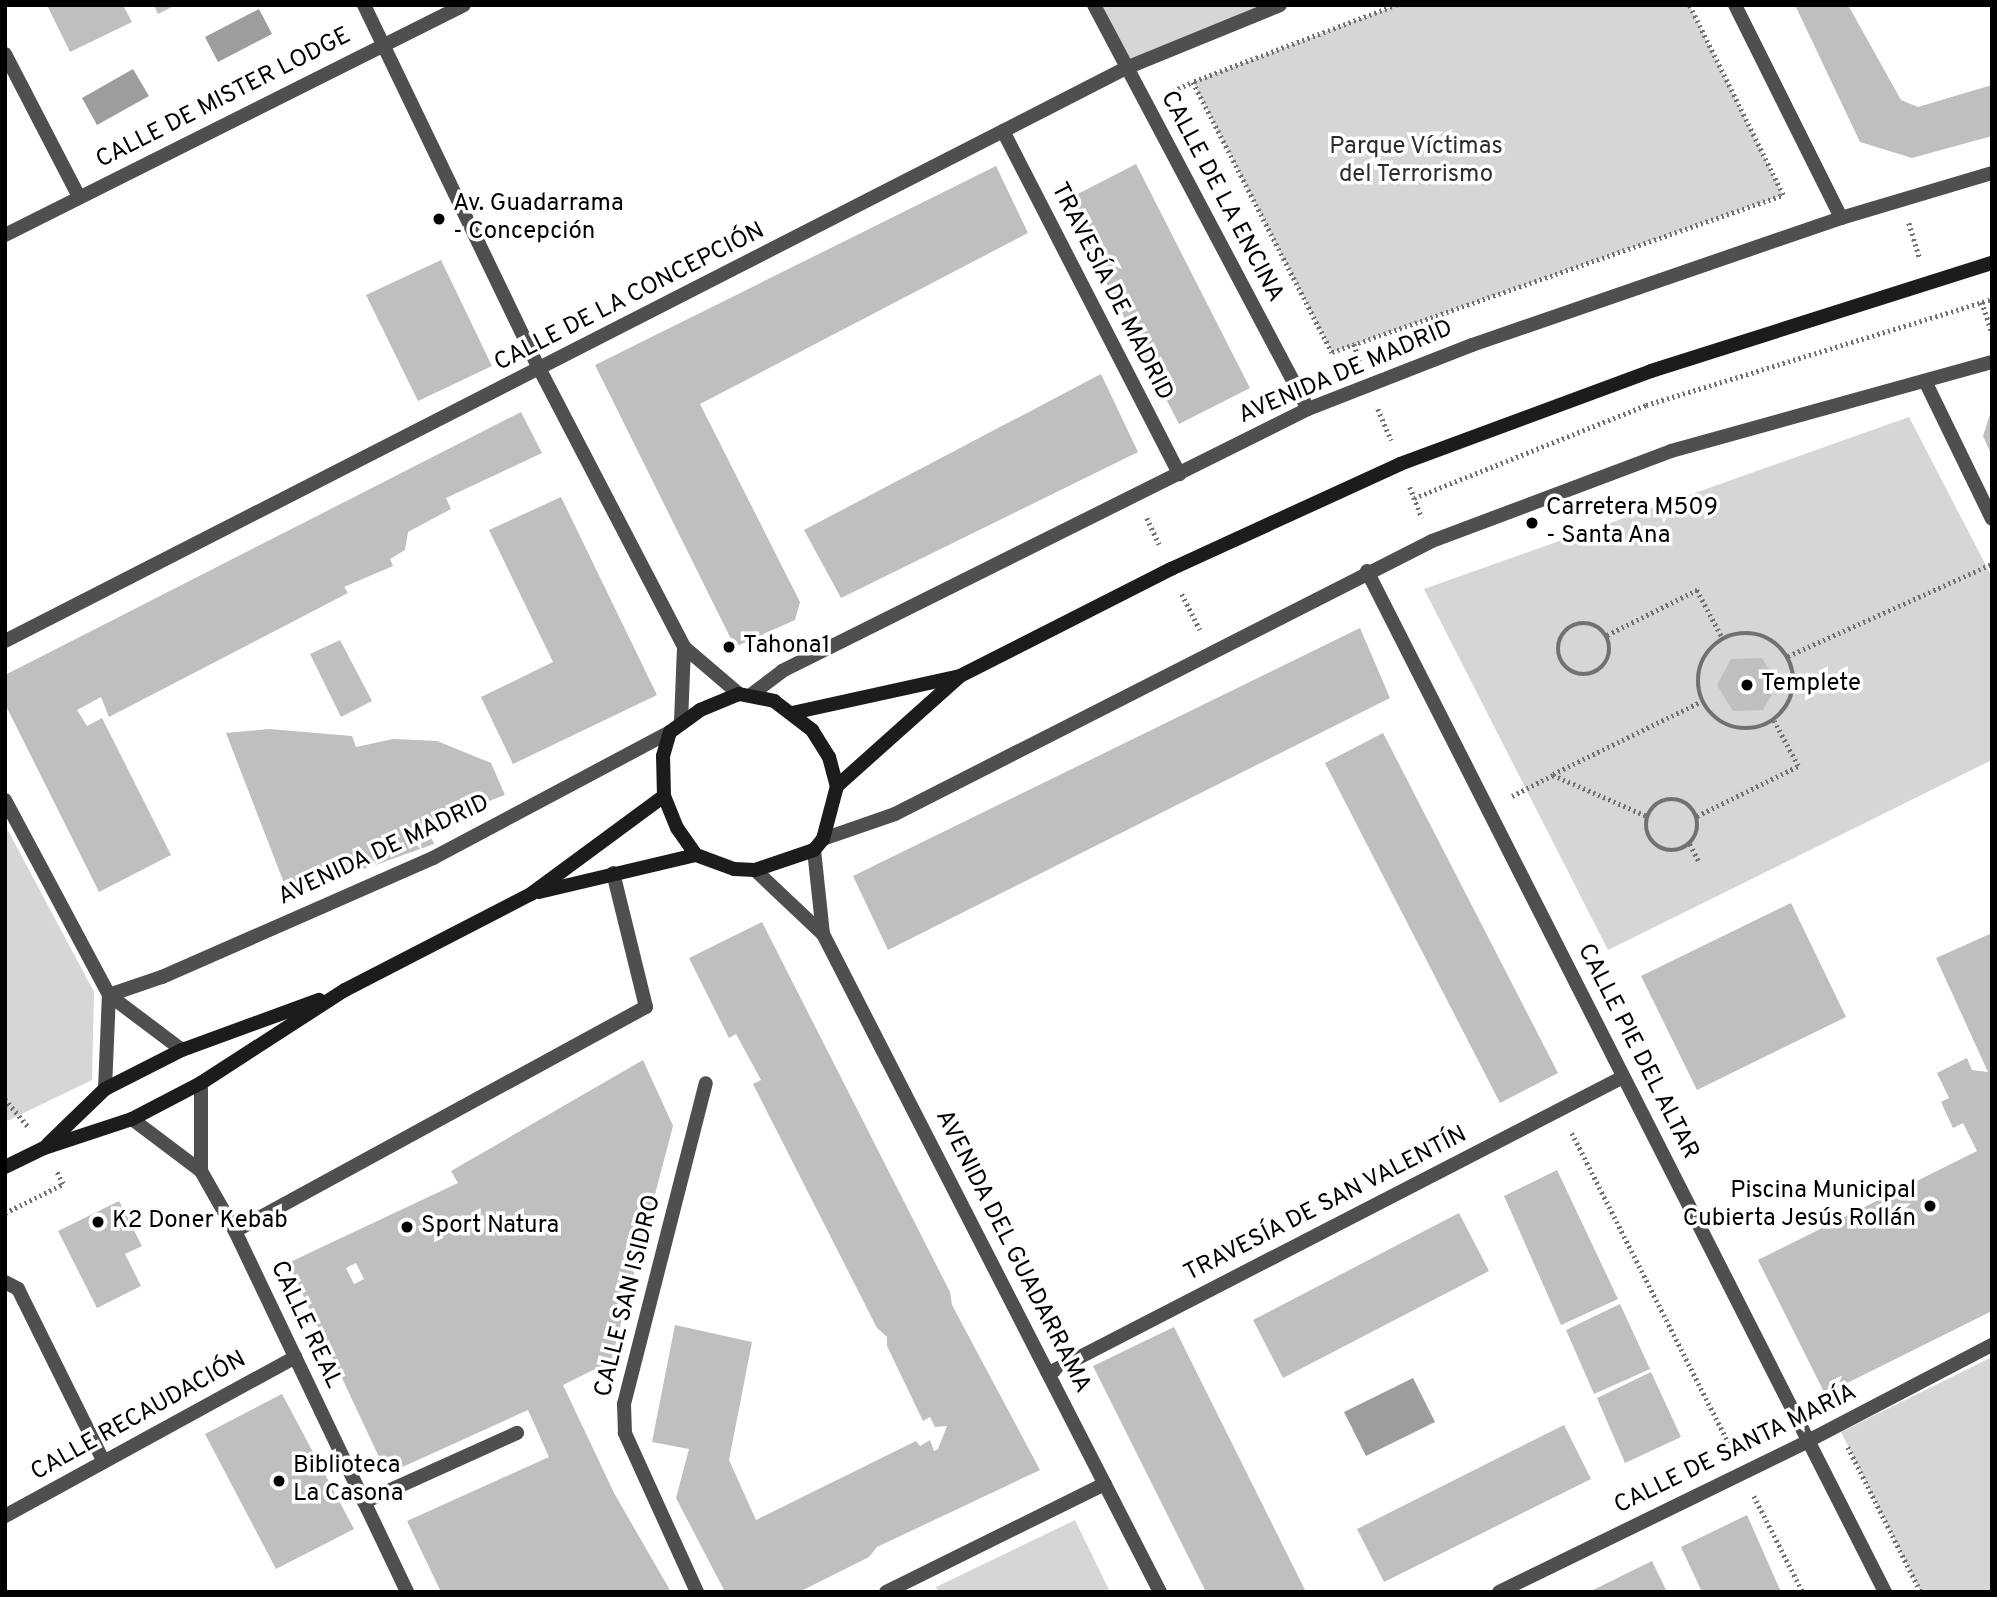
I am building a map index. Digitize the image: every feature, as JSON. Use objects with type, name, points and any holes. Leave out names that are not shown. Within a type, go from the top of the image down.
[{"type":"main road","points":[[792,713],[960,676],[1171,569],[1400,464],[1651,371],[1927,281],[1992,263]]},
{"type":"main road","points":[[531,894],[696,855],[734,869],[755,870],[819,845],[837,786],[960,676]]},
{"type":"main road","points":[[696,855],[677,828],[664,796],[663,756],[676,727],[745,694],[792,713],[812,730],[829,757],[837,786]]},
{"type":"main road","points":[[5,1167],[44,1147],[132,1119],[201,1083],[345,990],[531,894],[664,796]]},
{"type":"main road","points":[[44,1147],[105,1089],[182,1050],[345,990]]},
{"type":"street","points":[[365,5],[540,370],[684,648],[745,694]]},
{"type":"street","name":"CALLE DE MISTER LODGE","points":[[5,235],[464,5]]},
{"type":"street","name":"CALLE DE LA ENCINA","points":[[1094,5],[1307,409]]},
{"type":"street","name":"CALLE DE LA CONCEPCIÓN","points":[[5,641],[540,370],[1126,68],[1280,5]]},
{"type":"street","points":[[1735,5],[1841,218]]},
{"type":"street","points":[[5,54],[79,197]]},
{"type":"street","name":"TRAVESÍA DE MADRID","points":[[1003,131],[1179,474]]},
{"type":"street","name":"AVENIDA DE MADRID","points":[[745,694],[782,671],[1307,409],[1472,345],[1841,218],[1992,173]]},
{"type":"street","points":[[819,845],[895,814],[1367,571],[1526,504],[1671,451],[1992,362]]},
{"type":"street","points":[[1925,381],[1992,519]]},
{"type":"street","name":"CALLE PIE DEL ALTAR","points":[[1367,571],[1885,1592]]},
{"type":"street","points":[[676,727],[684,648]]},
{"type":"street","name":"AVENIDA DE MADRID","points":[[110,995],[162,977],[433,858],[676,727]]},
{"type":"street","points":[[5,800],[110,995],[182,1050]]},
{"type":"street","name":"AVENIDA DEL GUADARRAMA","points":[[819,845],[823,934]]},
{"type":"street","name":"AVENIDA DEL GUADARRAMA","points":[[755,870],[823,934],[1160,1592]]},
{"type":"street","points":[[235,1231],[646,1007],[613,873]]},
{"type":"street","points":[[105,1089],[110,995]]},
{"type":"street","name":"TRAVESÍA DE SAN VALENTÍN","points":[[1049,1373],[1623,1077]]},
{"type":"street","name":"CALLE REAL","points":[[201,1083],[201,1171]]},
{"type":"street","name":"CALLE SAN ISIDRO","points":[[698,1592],[625,1433],[624,1404],[706,1083]]},
{"type":"street","name":"CALLE REAL","points":[[132,1119],[201,1171],[235,1231],[407,1592]]},
{"type":"street","points":[[5,1282],[18,1289],[104,1462]]},
{"type":"street","name":"CALLE DE SANTA MARÍA","points":[[1499,1592],[1808,1441],[1992,1345]]},
{"type":"street","name":"CALLE RECAUDACIÓN","points":[[5,1516],[295,1357]]},
{"type":"street","points":[[364,1502],[517,1433]]},
{"type":"street","points":[[892,1590],[1105,1484]]},
{"type":"path","points":[[1397,5],[1193,82],[1332,352],[1783,195],[1689,5]]},
{"type":"path","points":[[1901,200],[1938,315]]},
{"type":"path","points":[[1414,498],[1646,404],[1992,299]]},
{"type":"path","points":[[1982,302],[1992,334]]},
{"type":"path","points":[[1788,656],[1992,564]]},
{"type":"path","points":[[1607,635],[1697,590],[1723,639]]},
{"type":"path","points":[[1590,623],[1607,635],[1610,658],[1598,672],[1573,674],[1560,662],[1560,637],[1573,625],[1590,623]]},
{"type":"path","points":[[1759,634],[1773,640],[1788,656],[1795,681],[1793,696],[1774,721],[1744,729],[1729,726],[1715,719],[1702,701],[1698,674],[1703,658],[1723,639],[1759,634]]},
{"type":"path","points":[[1489,807],[1702,701]]},
{"type":"path","points":[[1697,816],[1798,766],[1774,721]]},
{"type":"path","points":[[1553,775],[1647,816]]},
{"type":"path","points":[[1669,798],[1686,802],[1697,816],[1697,834],[1690,844],[1678,851],[1660,849],[1648,837],[1647,816],[1654,805],[1669,798]]},
{"type":"path","points":[[1690,844],[1699,862]]},
{"type":"path","points":[[5,1099],[44,1147],[63,1184],[5,1213]]},
{"type":"path","points":[[1569,1126],[1802,1592]]},
{"type":"path","points":[[1847,1444],[1921,1592]]},
{"type":"green space","points":[[1094,5],[1280,5],[1126,68]]},
{"type":"green space","name":"Parque Víctimas del Terrorismo","points":[[1397,5],[1689,5],[1783,195],[1332,352],[1193,82]]},
{"type":"green space","points":[[1909,417],[1992,577],[1992,760],[1608,950],[1424,589]]},
{"type":"green space","points":[[5,825],[94,992],[92,1080],[5,1122]]},
{"type":"green space","points":[[1992,1357],[1992,1592],[1921,1592],[1841,1432]]},
{"type":"green space","points":[[1075,1520],[1110,1592],[938,1592],[936,1587]]},
{"type":"shaded area","points":[[259,9],[272,34],[218,62],[205,37]]},
{"type":"shaded area","points":[[133,69],[149,96],[97,125],[82,98]]},
{"type":"shaded area","points":[[1413,1378],[1435,1422],[1366,1456],[1344,1412]]},
{"type":"building","points":[[47,5],[123,5],[132,22],[70,52]]},
{"type":"building","points":[[154,5],[176,5],[158,14]]},
{"type":"building","points":[[1795,5],[1848,5],[1901,100],[1918,107],[1992,85],[1992,136],[1912,158],[1860,142]]},
{"type":"building","points":[[1136,164],[1250,388],[1179,424],[1064,201]]},
{"type":"building","points":[[996,166],[1028,233],[700,404],[800,602],[795,620],[735,647],[595,365]]},
{"type":"building","points":[[441,260],[492,366],[418,401],[366,295]]},
{"type":"building","points":[[1101,374],[1138,452],[841,598],[804,530]]},
{"type":"building","points":[[1992,411],[1992,456],[1983,436]]},
{"type":"building","points":[[521,412],[542,453],[446,498],[451,509],[408,532],[405,550],[390,559],[393,566],[344,587],[348,593],[109,717],[101,697],[77,710],[87,726],[102,718],[171,855],[99,892],[5,704],[5,675]]},
{"type":"building","points":[[561,497],[657,695],[513,764],[481,697],[553,662],[489,530]]},
{"type":"building","points":[[1360,628],[1390,698],[888,950],[853,876]]},
{"type":"building","points":[[340,640],[372,701],[341,717],[310,654]]},
{"type":"building","name":"Templete","points":[[1762,658],[1778,684],[1763,710],[1733,711],[1717,685],[1731,659]]},
{"type":"building","points":[[269,729],[352,736],[356,747],[393,739],[437,741],[491,763],[505,795],[426,825],[434,844],[289,896],[226,733]]},
{"type":"building","points":[[1383,733],[1558,1073],[1500,1103],[1325,763]]},
{"type":"building","points":[[1791,903],[1846,1017],[1697,1090],[1641,976]]},
{"type":"building","points":[[762,922],[950,1292],[952,1305],[1040,1470],[877,1547],[869,1557],[799,1592],[725,1592],[676,1498],[689,1449],[652,1442],[675,1325],[752,1342],[729,1460],[756,1520],[916,1441],[920,1446],[930,1440],[934,1451],[938,1449],[947,1426],[935,1427],[930,1417],[923,1421],[887,1346],[887,1337],[877,1328],[753,1084],[761,1080],[736,1034],[729,1038],[689,958]]},
{"type":"building","name":"Piscina Municipal Cubierta Jesús Rollán","points":[[1992,933],[1992,1311],[1825,1394],[1758,1260],[1977,1151],[1963,1123],[1953,1128],[1941,1102],[1949,1098],[1937,1073],[1967,1058],[1972,1070],[1988,1072],[1936,958]]},
{"type":"building","points":[[643,1060],[673,1126],[611,1361],[563,1385],[614,1493],[671,1592],[441,1592],[407,1521],[549,1457],[528,1410],[387,1474],[288,1263],[458,1183],[451,1171]],"holes":[[[356,1263],[364,1279],[354,1284],[346,1268]]]},
{"type":"building","points":[[1557,1170],[1618,1299],[1561,1325],[1504,1196]]},
{"type":"building","points":[[119,1201],[142,1246],[125,1254],[141,1286],[97,1308],[58,1231]]},
{"type":"building","points":[[1459,1213],[1489,1271],[1283,1378],[1253,1320]]},
{"type":"building","points":[[1620,1304],[1650,1369],[1594,1394],[1566,1330]]},
{"type":"building","points":[[1174,1327],[1306,1592],[1206,1592],[1093,1366]]},
{"type":"building","points":[[1651,1372],[1681,1437],[1625,1463],[1597,1398]]},
{"type":"building","name":"Biblioteca La Casona","points":[[282,1394],[354,1529],[276,1569],[205,1434]]},
{"type":"building","points":[[1564,1425],[1591,1479],[1384,1582],[1357,1529]]},
{"type":"building","points":[[1747,1515],[1781,1592],[1702,1592],[1681,1547]]},
{"type":"building","points":[[1652,1561],[1667,1592],[1589,1592]]},
{"type":"place","name":"Av. Guadarrama - Concepción","points":[[439,219]]},
{"type":"place","name":"Carretera M509 - Santa Ana","points":[[1532,523]]},
{"type":"place","name":"Tahona1","points":[[729,647]]},
{"type":"place","name":"Templete","points":[[1747,685]]},
{"type":"place","name":"Piscina Municipal Cubierta Jesús Rollán","points":[[1930,1206]]},
{"type":"place","name":"K2 Doner Kebab","points":[[98,1222]]},
{"type":"place","name":"Sport Natura","points":[[407,1227]]},
{"type":"place","name":"Biblioteca La Casona","points":[[279,1481]]}]
